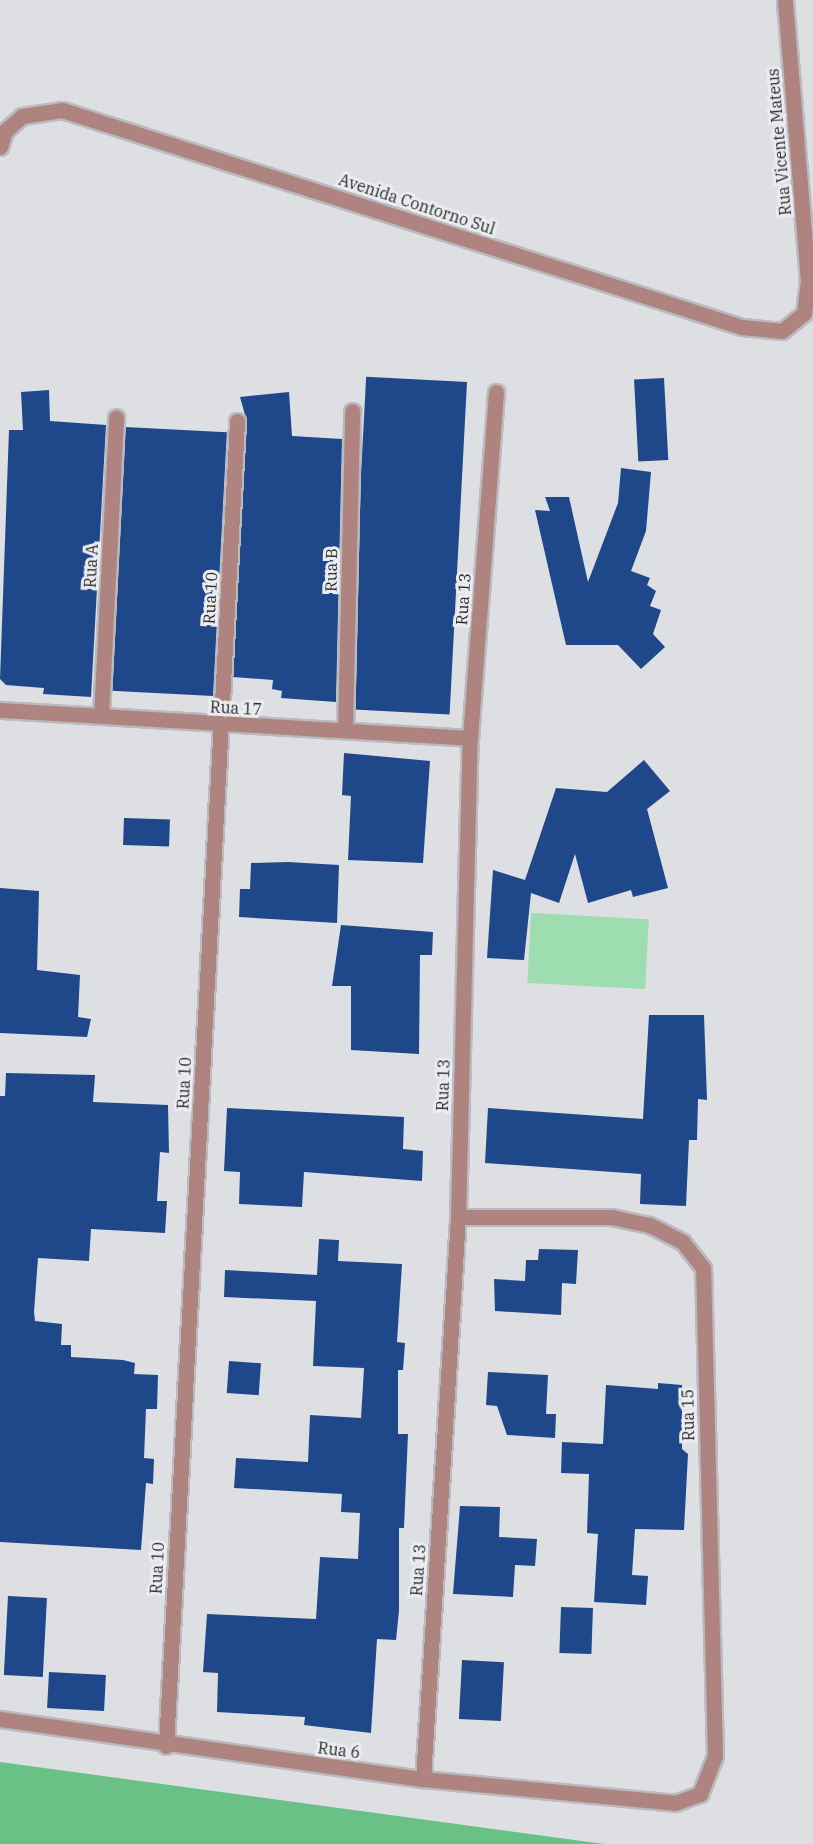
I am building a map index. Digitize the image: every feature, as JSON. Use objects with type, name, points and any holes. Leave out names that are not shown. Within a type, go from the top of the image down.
[{"type":"street","name":"Rua Vicente Mateus","points":[[784,0],[811,282]]},
{"type":"street","name":"Avenida Contorno Sul","points":[[0,147],[5,131],[22,116],[62,110],[767,332],[782,331],[799,318],[811,282]]},
{"type":"street","name":"Rua 13","points":[[423,1779],[458,1217],[470,738],[496,392]]},
{"type":"street","name":"Rua B","points":[[345,730],[352,411]]},
{"type":"street","name":"Rua A","points":[[101,716],[116,417]]},
{"type":"street","name":"Rua 10","points":[[166,1746],[237,422]]},
{"type":"street","name":"Rua 17","points":[[0,710],[221,726],[345,730],[470,738]]},
{"type":"street","name":"Rua 15","points":[[458,1217],[612,1217],[640,1223],[683,1242],[702,1268],[715,1756],[700,1794],[675,1803]]},
{"type":"street","name":"Rua 6","points":[[0,1719],[166,1746],[423,1779],[675,1803]]},
{"type":"green space","points":[[531,913],[649,919],[645,989],[527,983]]},
{"type":"green space","points":[[0,1762],[604,1844],[0,1844]]},
{"type":"building","points":[[366,377],[467,382],[450,715],[349,709]]},
{"type":"building","points":[[664,378],[668,460],[638,461],[634,380]]},
{"type":"building","points":[[49,390],[50,421],[106,425],[91,697],[43,694],[44,688],[6,685],[0,679],[9,430],[23,430],[21,392]]},
{"type":"building","points":[[289,392],[292,436],[342,439],[336,702],[281,698],[282,691],[272,689],[273,680],[233,677],[247,422],[240,397]]},
{"type":"building","points":[[125,427],[227,432],[213,696],[111,691]]},
{"type":"building","points":[[621,468],[651,472],[646,531],[631,571],[650,578],[647,585],[656,591],[650,606],[661,610],[653,634],[665,647],[641,669],[618,645],[566,645],[535,510],[550,511],[545,497],[569,497],[588,582],[618,503]]},
{"type":"building","points":[[344,753],[430,761],[423,863],[348,860],[351,796],[342,795]]},
{"type":"building","points":[[644,760],[670,791],[647,809],[668,888],[633,897],[631,890],[588,903],[575,854],[559,903],[531,893],[524,960],[487,958],[493,870],[525,880],[556,788],[607,792]]},
{"type":"building","points":[[124,818],[170,820],[169,847],[123,845]]},
{"type":"building","points":[[288,862],[339,865],[337,923],[239,917],[240,889],[250,889],[251,863]]},
{"type":"building","points":[[0,888],[39,891],[37,970],[80,975],[78,1017],[91,1019],[87,1037],[0,1033]]},
{"type":"building","points":[[341,925],[433,932],[432,955],[420,955],[419,1054],[351,1050],[351,986],[332,986]]},
{"type":"building","points":[[649,1015],[704,1015],[707,1100],[698,1099],[697,1140],[689,1140],[686,1206],[640,1204],[641,1174],[485,1163],[488,1108],[643,1119]]},
{"type":"building","points":[[6,1073],[95,1075],[93,1102],[168,1105],[169,1153],[160,1152],[157,1201],[167,1201],[165,1233],[91,1229],[89,1261],[38,1258],[34,1312],[35,1321],[62,1324],[61,1345],[71,1345],[71,1357],[123,1360],[135,1363],[134,1374],[158,1375],[157,1409],[146,1409],[144,1458],[154,1459],[153,1484],[146,1483],[141,1550],[0,1542],[0,1096],[5,1096]]},
{"type":"building","points":[[227,1108],[404,1117],[403,1149],[423,1151],[422,1181],[304,1172],[302,1207],[239,1204],[240,1172],[224,1171]]},
{"type":"building","points":[[319,1239],[339,1240],[338,1261],[402,1264],[397,1342],[405,1343],[403,1370],[398,1370],[398,1434],[408,1434],[404,1528],[399,1528],[399,1611],[396,1640],[377,1639],[371,1733],[304,1725],[305,1717],[217,1712],[218,1673],[203,1672],[207,1614],[316,1619],[320,1557],[358,1559],[360,1513],[341,1512],[342,1494],[234,1488],[236,1458],[308,1462],[310,1415],[361,1418],[364,1368],[313,1366],[316,1301],[224,1297],[225,1270],[317,1275]]},
{"type":"building","points":[[539,1249],[578,1250],[576,1284],[562,1283],[561,1315],[495,1311],[494,1279],[525,1281],[526,1260],[538,1260]]},
{"type":"building","points":[[229,1361],[261,1363],[259,1395],[227,1393]]},
{"type":"building","points":[[488,1372],[548,1375],[546,1414],[556,1414],[555,1438],[507,1435],[497,1406],[486,1405]]},
{"type":"building","points":[[658,1383],[682,1385],[682,1449],[688,1454],[684,1530],[635,1529],[632,1575],[648,1576],[646,1605],[594,1602],[598,1534],[587,1533],[589,1474],[561,1473],[562,1442],[603,1444],[606,1385],[658,1389]]},
{"type":"building","points":[[460,1506],[500,1507],[499,1537],[537,1539],[535,1566],[515,1565],[513,1597],[453,1594]]},
{"type":"building","points":[[8,1596],[47,1598],[43,1677],[4,1675]]},
{"type":"building","points":[[561,1607],[593,1608],[591,1654],[559,1653]]},
{"type":"building","points":[[462,1660],[504,1662],[501,1721],[459,1719]]},
{"type":"building","points":[[49,1672],[106,1675],[104,1711],[47,1708]]}]
